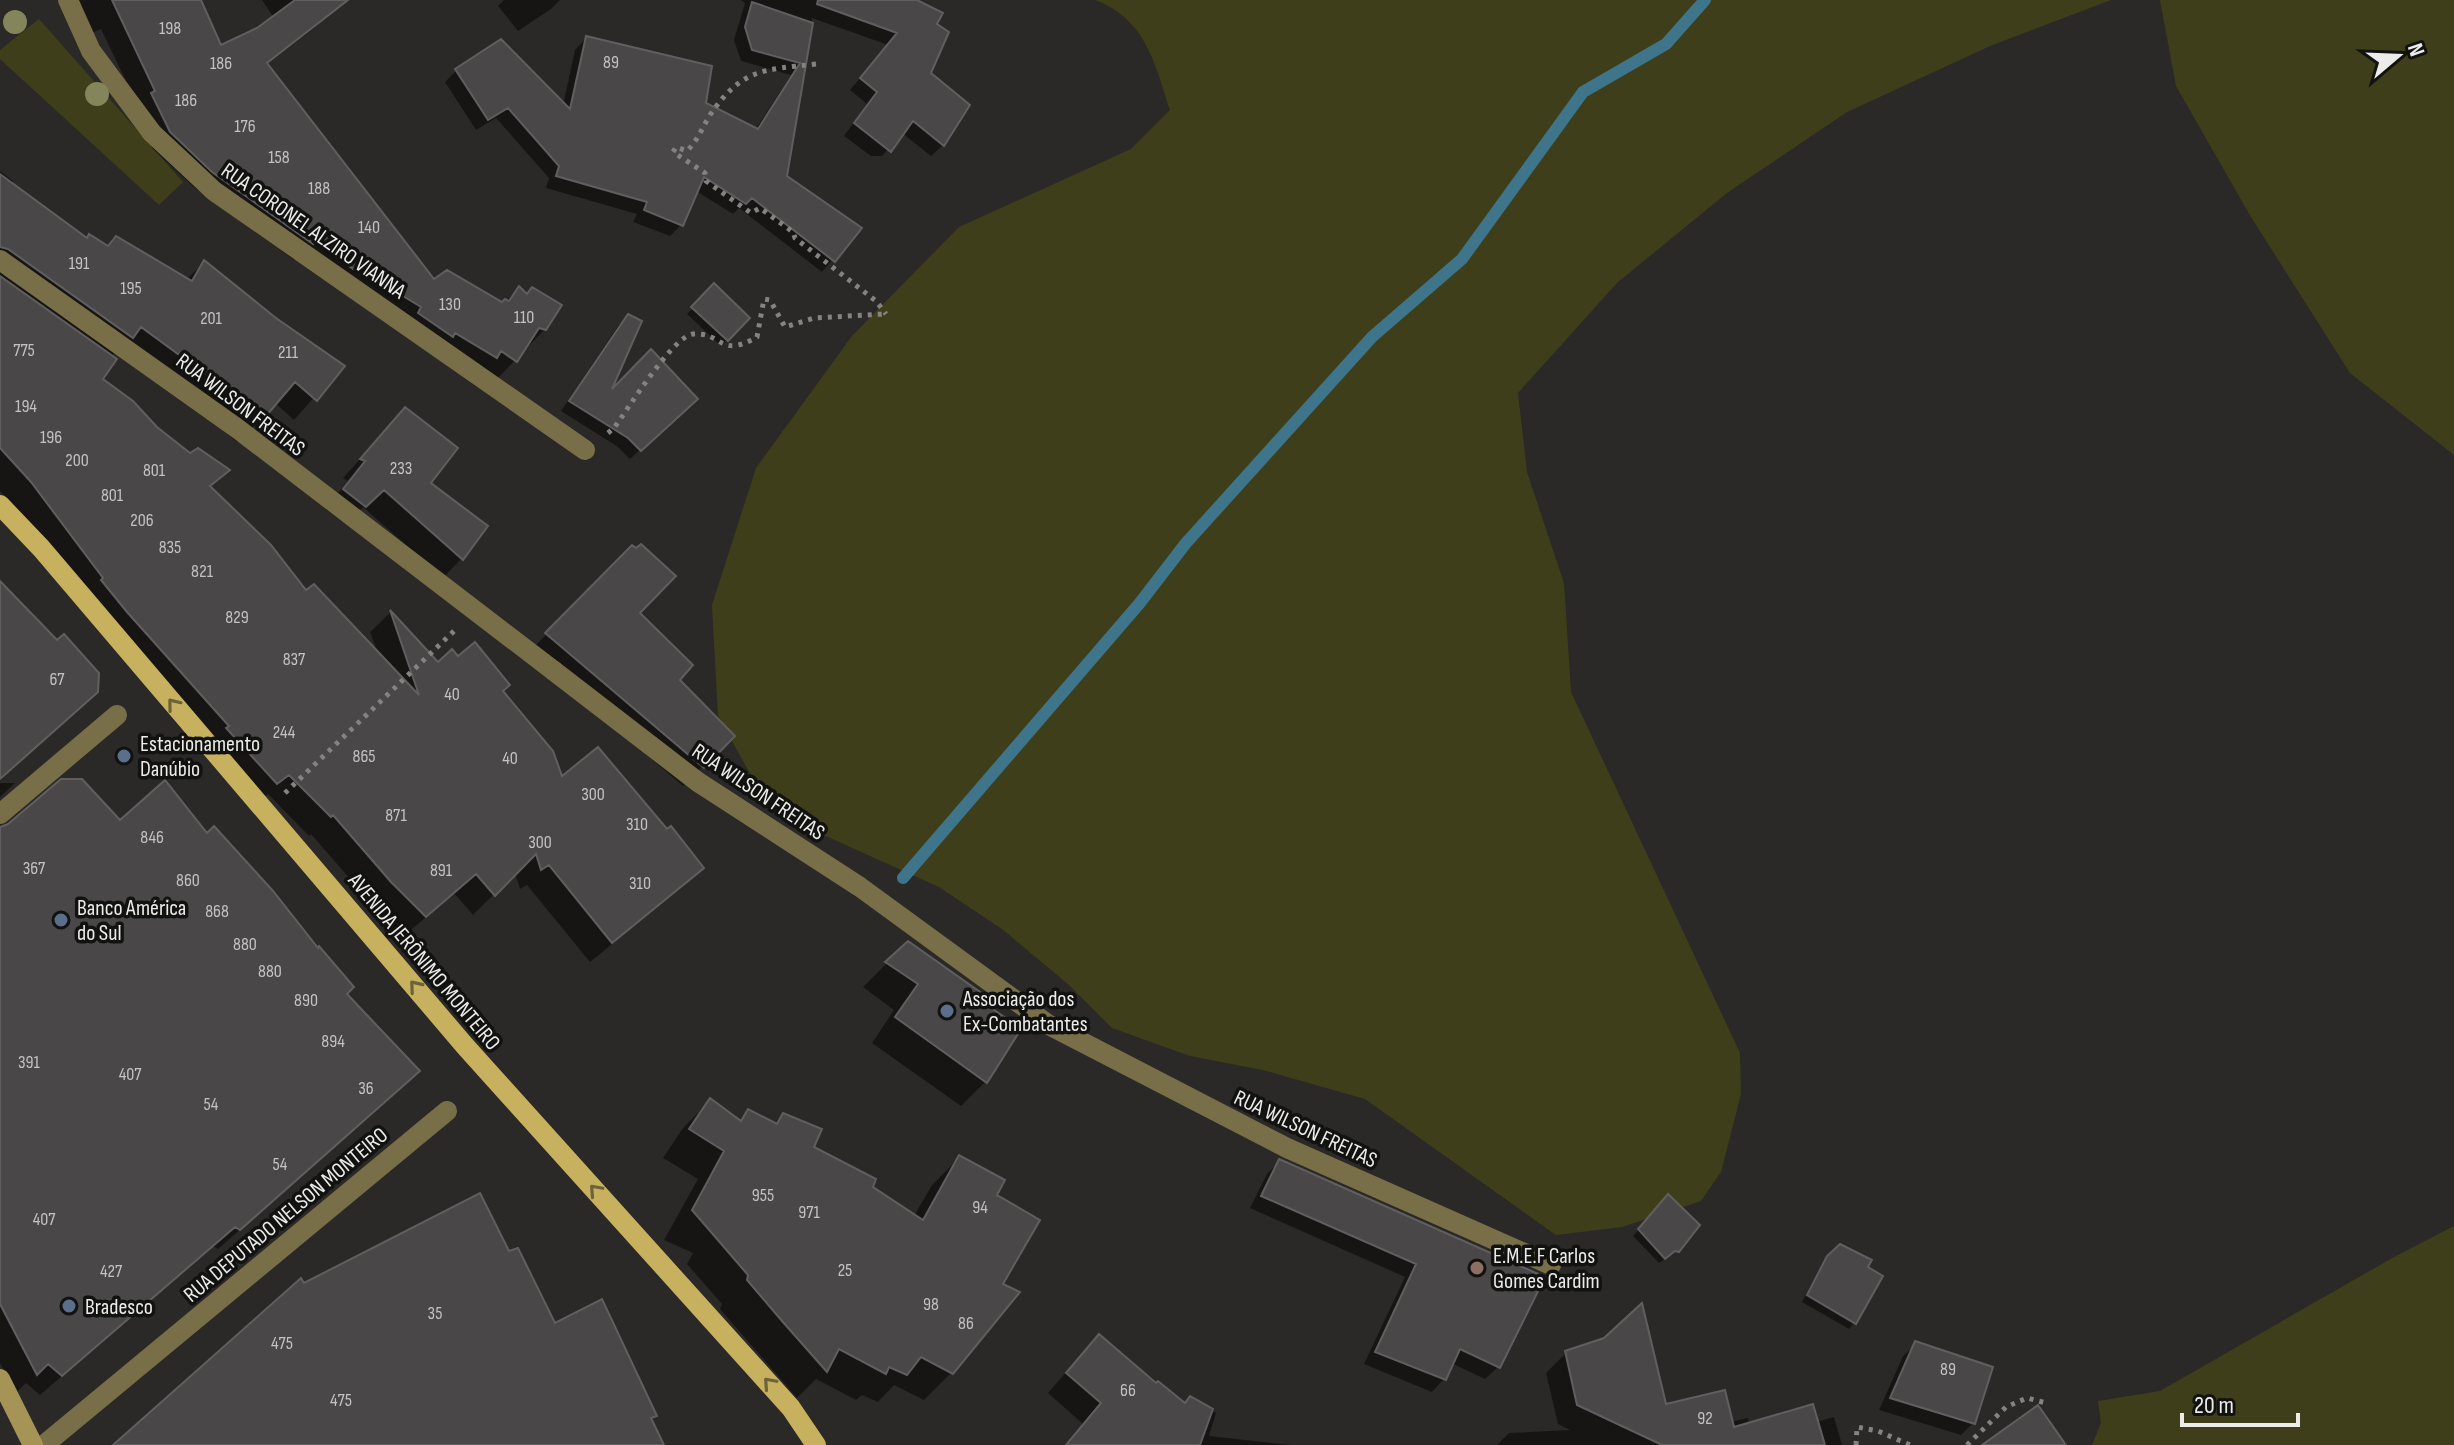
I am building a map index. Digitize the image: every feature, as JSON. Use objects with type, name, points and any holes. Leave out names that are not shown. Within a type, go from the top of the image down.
[{"type":"main road","name":"AVENIDA JERÔNIMO MONTEIRO","points":[[0,505],[41,548],[465,1046],[791,1408],[816,1445]]},
{"type":"street","name":"RUA CORONEL ALZIRO VIANNA","points":[[68,0],[91,51],[152,133],[214,191],[585,450]]},
{"type":"street","name":"RUA WILSON FREITAS","points":[[0,260],[238,429],[698,782],[860,887],[1049,1025],[1287,1148],[1551,1265]]},
{"type":"street","points":[[0,814],[117,715]]},
{"type":"street","name":"RUA DEPUTADO NELSON MONTEIRO","points":[[44,1445],[447,1111]]},
{"type":"street","points":[[0,1379],[33,1445]]},
{"type":"path","points":[[585,450],[614,428],[676,342],[683,337],[693,334],[709,336],[727,347],[734,347],[757,337],[764,299],[770,300],[785,327],[814,318],[886,314],[876,301],[795,238],[793,232],[760,208],[751,213],[706,181],[705,173],[673,152],[676,147],[687,151],[697,141],[709,117],[741,79],[771,69],[816,64]]},
{"type":"path","points":[[288,791],[456,629]]},
{"type":"path","points":[[1967,1445],[2006,1407],[2027,1398],[2046,1403]]},
{"type":"path","points":[[1856,1445],[1857,1427],[1878,1431],[1910,1445]]},
{"type":"shaded area","points":[[1095,0],[2111,0],[1990,46],[1847,112],[1727,193],[1617,283],[1518,393],[1527,472],[1564,583],[1571,692],[1740,1053],[1741,1094],[1721,1172],[1701,1201],[1622,1227],[1556,1235],[1365,1099],[1263,1070],[1190,1056],[1112,1028],[1069,985],[1002,929],[939,887],[817,832],[752,777],[718,716],[712,605],[756,468],[852,336],[959,227],[1131,149],[1170,110],[1153,60],[1137,31],[1112,8]]},
{"type":"shaded area","points":[[2160,0],[2454,0],[2454,455],[2350,373],[2251,217],[2176,86]]},
{"type":"shaded area","points":[[39,19],[183,182],[159,205],[0,59],[0,50]]},
{"type":"shaded area","points":[[2454,1226],[2454,1445],[2092,1445],[2101,1423],[2098,1401],[2160,1391]]},
{"type":"building","points":[[112,0],[201,0],[221,45],[257,28],[295,0],[348,0],[267,63],[434,279],[447,270],[502,302],[505,299],[509,301],[519,286],[527,294],[532,287],[562,305],[546,330],[539,328],[517,362],[501,351],[497,358],[455,333],[453,337],[418,313],[421,307],[313,244],[212,172],[170,132],[151,93],[155,91]]},
{"type":"building","points":[[818,0],[917,0],[943,13],[937,24],[949,32],[931,73],[970,105],[944,146],[913,121],[891,152],[854,123],[877,92],[860,78],[897,33],[817,4]]},
{"type":"building","points":[[752,2],[813,23],[787,176],[862,228],[835,262],[752,198],[746,204],[704,177],[683,226],[644,210],[647,202],[556,176],[559,166],[508,108],[488,120],[455,69],[501,39],[570,109],[586,36],[712,66],[706,103],[758,129],[800,63],[752,50],[745,27]]},
{"type":"building","points":[[0,174],[87,238],[89,234],[108,246],[116,236],[192,281],[204,260],[276,318],[345,366],[317,401],[295,382],[260,423],[205,374],[141,327],[133,338],[8,249],[0,247]]},
{"type":"building","points":[[0,276],[117,359],[103,379],[133,401],[157,427],[190,453],[198,448],[230,470],[210,486],[271,545],[306,590],[314,584],[419,695],[390,610],[438,662],[452,649],[458,656],[475,642],[510,685],[503,691],[553,751],[562,776],[598,747],[667,829],[671,826],[704,868],[612,943],[549,865],[541,870],[536,854],[495,896],[476,874],[426,917],[333,815],[331,817],[289,775],[277,784],[226,728],[229,726],[101,580],[103,578],[31,482],[0,448]]},
{"type":"building","points":[[714,283],[750,318],[728,341],[691,307]]},
{"type":"building","points":[[628,314],[642,321],[612,389],[651,349],[698,399],[641,451],[628,438],[569,401]]},
{"type":"building","points":[[405,407],[458,448],[431,483],[488,526],[463,560],[384,490],[366,507],[343,489],[365,461],[360,459]]},
{"type":"building","points":[[641,544],[676,576],[640,613],[693,665],[680,680],[735,736],[704,768],[545,633],[632,545],[636,548]]},
{"type":"building","points":[[0,581],[57,640],[64,634],[99,673],[98,692],[0,779]]},
{"type":"building","points":[[61,779],[82,779],[120,820],[165,780],[207,833],[214,826],[273,891],[354,987],[347,994],[420,1071],[240,1230],[235,1227],[62,1376],[48,1364],[37,1375],[0,1304],[0,827],[8,824]]},
{"type":"building","name":"Associação dos Ex-Combatantes","points":[[908,941],[990,999],[986,1004],[1021,1029],[987,1083],[895,1017],[918,984],[885,962]]},
{"type":"building","points":[[710,1098],[741,1121],[748,1109],[777,1124],[783,1113],[822,1129],[814,1147],[876,1179],[873,1187],[923,1220],[959,1155],[1005,1180],[997,1195],[1040,1220],[1003,1284],[1020,1292],[953,1374],[921,1357],[907,1375],[889,1367],[886,1374],[839,1349],[827,1372],[782,1321],[747,1280],[748,1275],[692,1210],[724,1151],[689,1129]]},
{"type":"building","name":"E.M.E.F Carlos Gomes Cardim","points":[[1279,1159],[1545,1277],[1500,1368],[1460,1349],[1446,1380],[1375,1352],[1416,1264],[1261,1196]]},
{"type":"building","points":[[480,1193],[509,1251],[518,1248],[555,1323],[602,1299],[657,1416],[651,1418],[664,1445],[113,1445],[301,1278],[304,1283]]},
{"type":"building","points":[[1668,1194],[1700,1225],[1679,1252],[1675,1251],[1665,1259],[1638,1229]]},
{"type":"building","points":[[1840,1244],[1872,1260],[1868,1267],[1883,1276],[1856,1324],[1807,1295],[1827,1256]]},
{"type":"building","points":[[1642,1303],[1666,1404],[1725,1390],[1734,1427],[1813,1404],[1825,1445],[1662,1445],[1577,1405],[1565,1351],[1604,1338]]},
{"type":"building","points":[[1099,1334],[1156,1383],[1158,1381],[1185,1403],[1190,1396],[1213,1409],[1200,1445],[1066,1445],[1101,1403],[1066,1373]]},
{"type":"building","points":[[1915,1341],[1993,1367],[1975,1424],[1890,1398]]},
{"type":"building","points":[[2038,1405],[2066,1445],[1982,1445]]},
{"type":"waterway","points":[[903,878],[1139,604],[1186,543],[1372,337],[1462,259],[1583,92],[1666,44],[1705,0]]},
{"type":"place","name":"Estacionamento Danúbio","points":[[124,756]]},
{"type":"place","name":"Banco América do Sul","points":[[61,920]]},
{"type":"place","name":"Associação dos Ex-Combatantes","points":[[947,1011]]},
{"type":"place","name":"E.M.E.F Carlos Gomes Cardim","points":[[1477,1268]]},
{"type":"place","name":"Bradesco","points":[[69,1306]]}]
